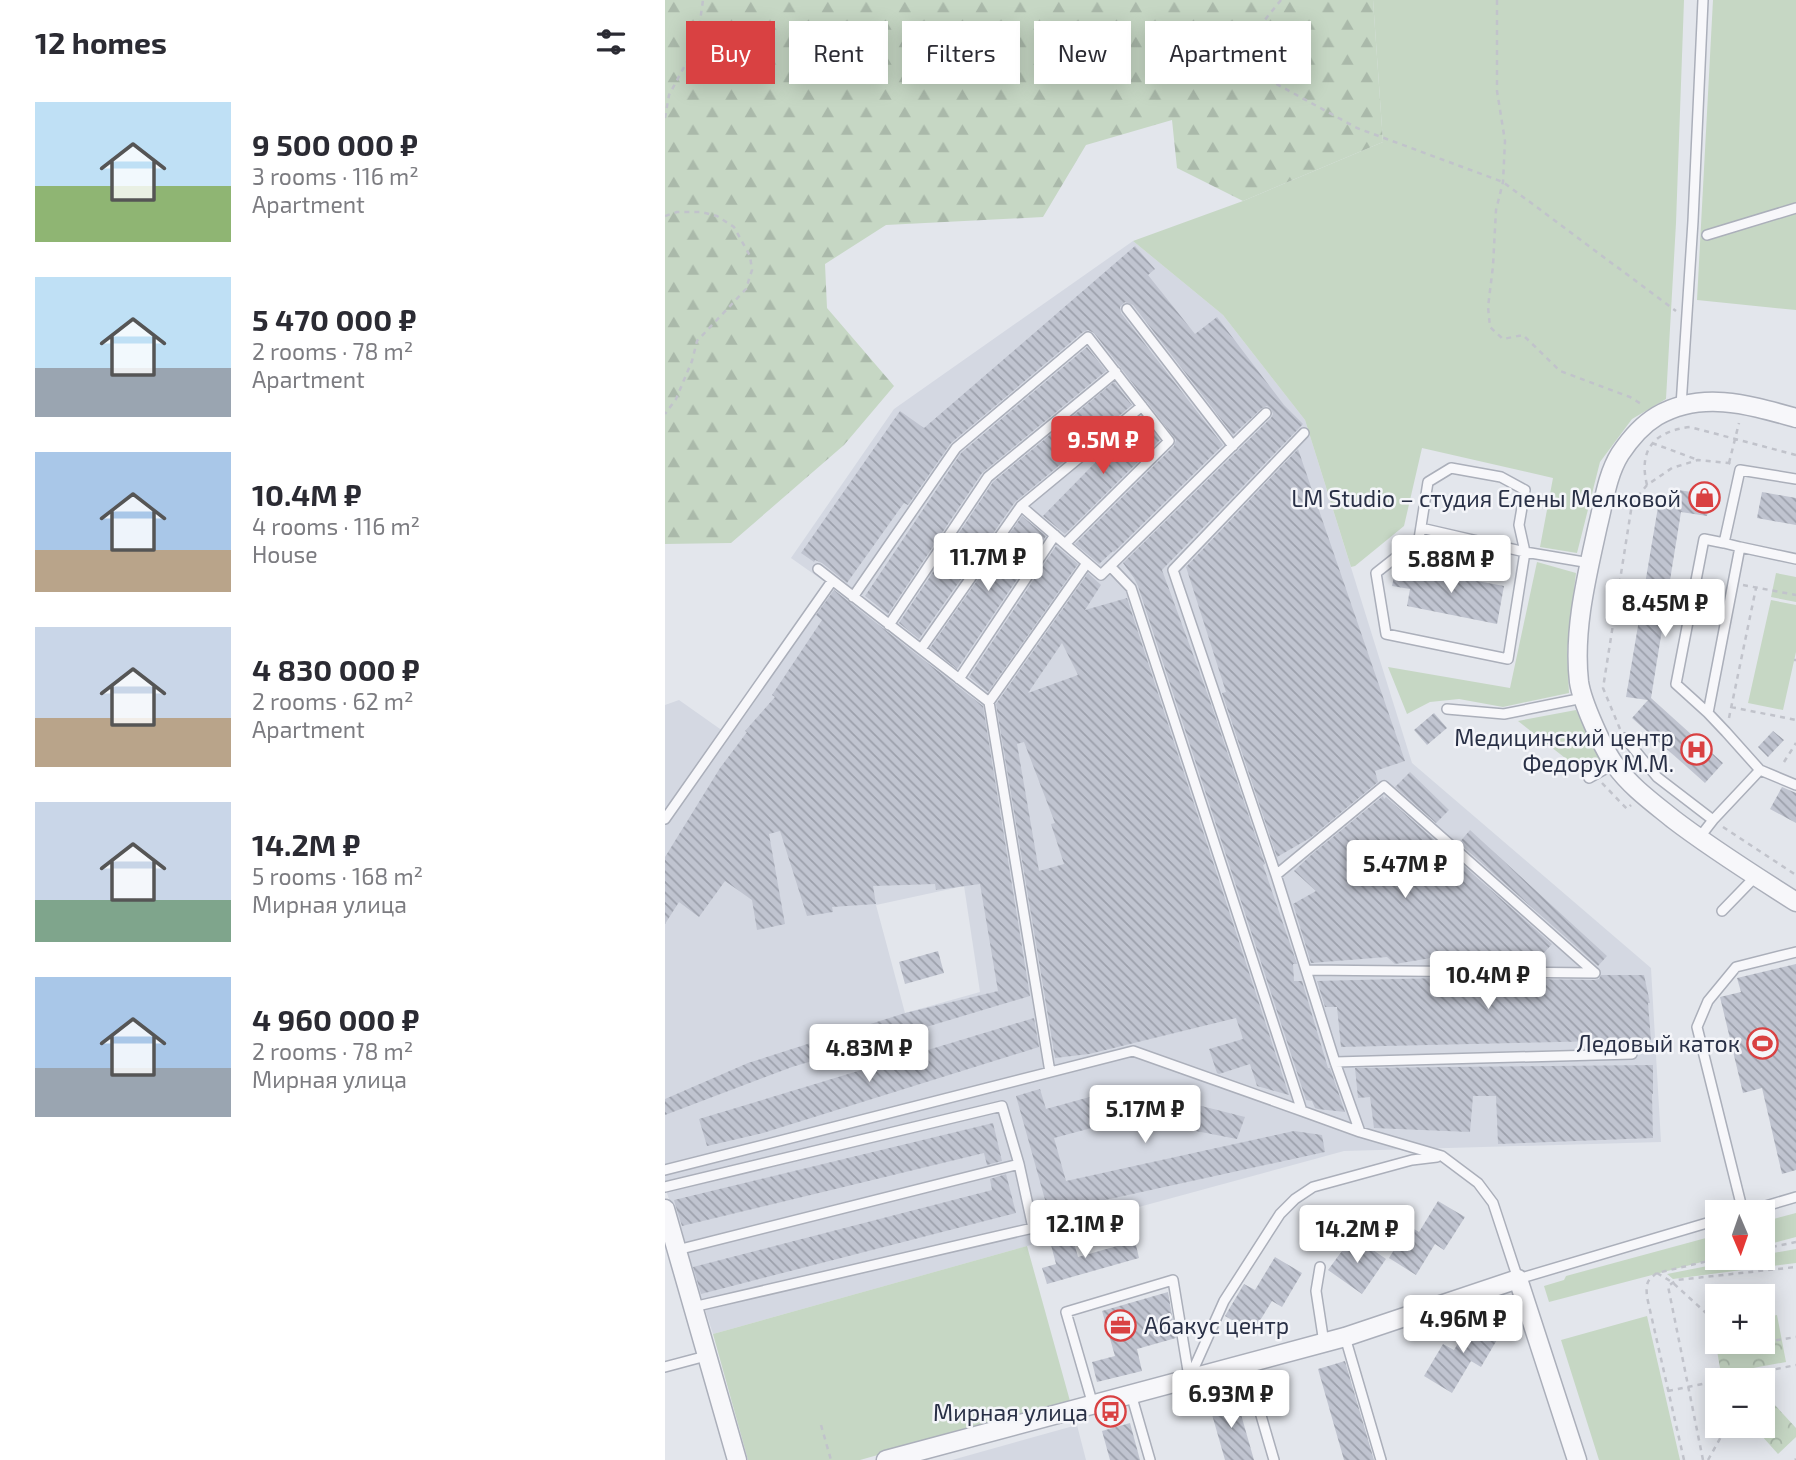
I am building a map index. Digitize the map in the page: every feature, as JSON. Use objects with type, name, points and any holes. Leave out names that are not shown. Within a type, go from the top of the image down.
[{"type":"street","points":[[1796,418],[1728,401],[1681,406],[1658,416],[1640,429],[1620,455],[1609,479],[1590,563],[1578,648],[1583,698],[1614,764],[1642,794],[1699,838],[1796,902]]},
{"type":"street","points":[[665,1209],[737,1460]]},
{"type":"street","points":[[886,1460],[1345,1337],[1518,1279],[1577,1460]]},
{"type":"lane","points":[[1681,406],[1703,0]]},
{"type":"lane","points":[[1707,235],[1796,208]]},
{"type":"lane","points":[[1127,309],[1233,446]]},
{"type":"lane","points":[[853,597],[955,448],[1088,337],[1169,441],[1065,544]]},
{"type":"lane","points":[[889,625],[988,477],[1116,372]]},
{"type":"lane","points":[[921,649],[1021,506],[1142,406]]},
{"type":"lane","points":[[1021,506],[1101,575],[1266,413]]},
{"type":"lane","points":[[1304,433],[1173,570],[1360,1132]]},
{"type":"lane","points":[[1451,468],[1501,477],[1525,490],[1519,525],[1525,552],[1508,659],[1386,634],[1376,573],[1419,539],[1428,482],[1451,468]]},
{"type":"lane","points":[[1724,543],[1740,470],[1796,480]]},
{"type":"lane","points":[[1421,528],[1525,552],[1590,563]]},
{"type":"lane","points":[[959,679],[1055,535]]},
{"type":"lane","points":[[1796,559],[1704,539],[1676,684],[1727,732],[1760,770],[1796,785]]},
{"type":"lane","points":[[1708,713],[1740,547]]},
{"type":"lane","points":[[989,702],[1087,563]]},
{"type":"lane","points":[[1110,566],[1131,588],[1302,1111]]},
{"type":"lane","points":[[818,569],[989,702],[1050,1072]]},
{"type":"lane","points":[[665,819],[832,581]]},
{"type":"lane","points":[[1447,709],[1504,714],[1583,698]]},
{"type":"lane","points":[[1625,738],[1657,776],[1713,820]]},
{"type":"lane","points":[[1589,778],[1614,764]]},
{"type":"lane","points":[[1699,838],[1760,770]]},
{"type":"lane","points":[[1276,875],[1384,786],[1595,973],[1307,970]]},
{"type":"lane","points":[[1722,911],[1756,876]]},
{"type":"lane","points":[[1740,1200],[1697,1027],[1708,1001],[1735,967],[1796,952]]},
{"type":"lane","points":[[665,1170],[1133,1051],[1360,1132],[1442,1156],[1478,1184],[1493,1203],[1518,1279],[1705,1224]]},
{"type":"lane","points":[[1335,1062],[1632,1054]]},
{"type":"lane","points":[[665,1187],[1002,1106],[1019,1164],[1033,1228],[693,1307]]},
{"type":"lane","points":[[1189,1379],[1224,1301],[1280,1214],[1295,1199],[1313,1187],[1412,1160],[1442,1156]]},
{"type":"lane","points":[[677,1250],[1019,1164]]},
{"type":"lane","points":[[1775,1203],[1796,1197]]},
{"type":"lane","points":[[1320,1267],[1316,1291],[1324,1343]]},
{"type":"lane","points":[[1093,1405],[1066,1312],[1173,1280],[1189,1379]]},
{"type":"lane","points":[[1345,1337],[1381,1460]]},
{"type":"lane","points":[[665,1367],[706,1356]]},
{"type":"lane","points":[[1246,1364],[1274,1460]]},
{"type":"lane","points":[[1131,1394],[1150,1460]]},
{"type":"path","points":[[665,118],[669,94],[697,43],[703,0]]},
{"type":"path","points":[[1281,0],[1237,54],[1249,69],[1357,128],[1503,182],[1687,319]]},
{"type":"path","points":[[1497,0],[1497,91],[1505,141],[1503,182],[1496,210],[1488,307],[1490,327],[1503,339],[1523,335],[1560,371],[1630,397],[1658,416]]},
{"type":"path","points":[[665,216],[677,212],[701,212],[717,216],[734,227],[750,256],[752,270],[746,289],[697,341],[692,361],[676,399],[665,414]]},
{"type":"path","points":[[1728,463],[1739,423]]},
{"type":"path","points":[[1647,485],[1644,471],[1647,452],[1652,443],[1675,429],[1690,427],[1796,455]]},
{"type":"path","points":[[1652,443],[1698,460],[1728,463],[1740,470]]},
{"type":"path","points":[[1625,738],[1602,688],[1632,504],[1647,485],[1672,468],[1698,460]]},
{"type":"path","points":[[1727,732],[1756,588],[1796,595]]},
{"type":"path","points":[[1731,707],[1796,720]]},
{"type":"path","points":[[1784,762],[1796,743]]},
{"type":"path","points":[[1713,820],[1796,875]]},
{"type":"path","points":[[1775,1246],[1796,1242]]},
{"type":"path","points":[[1684,1460],[1646,1285],[1657,1273],[1705,1262]]},
{"type":"path","points":[[1706,1460],[1668,1286],[1672,1282],[1796,1267]]},
{"type":"path","points":[[1657,1273],[1672,1282],[1705,1312]]},
{"type":"path","points":[[1775,1340],[1796,1337]]},
{"type":"path","points":[[1775,1370],[1796,1366]]},
{"type":"path","points":[[1668,1391],[1705,1383]]},
{"type":"path","points":[[821,1425],[831,1460]]},
{"type":"path","points":[[1706,1460],[1720,1438]]},
{"type":"shaded area","points":[[1133,241],[1223,315],[1305,420],[1412,763],[1651,968],[1661,1142],[1344,1151],[1036,1235],[1038,1243],[713,1334],[665,1187],[665,705],[679,700],[730,736],[825,582],[791,558],[894,409]],"holes":[[[964,886],[980,992],[905,1013],[876,905]]]},
{"type":"shaded area","points":[[1077,1425],[1086,1460],[952,1460]]},
{"type":"green space","points":[[665,0],[1373,0],[1383,142],[1243,201],[1177,168],[1172,120],[1086,145],[1043,217],[886,225],[825,264],[827,308],[894,386],[844,445],[731,543],[665,544]]},
{"type":"green space","points":[[1373,0],[1684,0],[1666,399],[1632,419],[1600,462],[1577,553],[1540,547],[1553,478],[1422,448],[1404,526],[1351,567],[1305,420],[1223,315],[1133,241],[1243,201],[1383,142]]},
{"type":"green space","points":[[1713,0],[1796,0],[1796,310],[1697,300]]},
{"type":"green space","points":[[1537,562],[1576,573],[1567,651],[1569,693],[1503,707],[1459,699],[1430,702],[1407,714],[1388,667],[1510,688]]},
{"type":"green space","points":[[1776,573],[1796,577],[1796,602],[1771,597]]},
{"type":"green space","points":[[1771,600],[1796,605],[1796,652],[1783,710],[1748,703]]},
{"type":"green space","points":[[1576,710],[1601,761],[1583,772],[1518,721]]},
{"type":"green space","points":[[1796,1213],[1796,1237],[1775,1243],[1775,1219]]},
{"type":"green space","points":[[1705,1238],[1705,1261],[1549,1302],[1544,1286],[1564,1280],[1566,1276]]},
{"type":"green space","points":[[1027,1246],[1070,1401],[860,1460],[748,1460],[713,1334]]},
{"type":"green space","points":[[1796,1249],[1796,1263],[1775,1266],[1775,1253]]},
{"type":"green space","points":[[1705,1266],[1705,1270],[1742,1270],[1673,1279],[1667,1274]]},
{"type":"green space","points":[[1775,1315],[1786,1362],[1754,1368],[1720,1368],[1718,1354],[1775,1354]]},
{"type":"green space","points":[[1647,1316],[1680,1460],[1599,1460],[1561,1340]]},
{"type":"green space","points":[[1775,1405],[1796,1428],[1796,1437],[1778,1454],[1764,1438],[1775,1438]]},
{"type":"building","points":[[1135,246],[1155,269],[1148,275],[1195,334],[1217,317],[1284,405],[1303,424],[1162,570],[1265,864],[1263,865],[1297,964],[1293,964],[1294,981],[1302,981],[1328,1068],[1345,1112],[1318,1109],[1312,1101],[1306,1100],[1138,586],[1123,563],[1271,418],[1271,409],[1267,406],[1262,408],[1233,435],[1133,305],[1125,302],[1120,307],[1121,313],[1223,445],[1099,564],[1075,544],[1174,446],[1176,440],[1094,333],[1088,330],[951,443],[908,505],[904,503],[847,583],[822,563],[815,560],[814,562],[801,553],[900,411],[924,428]]},
{"type":"building","points":[[1087,347],[1106,371],[982,473],[888,614],[865,596],[961,453]]},
{"type":"building","points":[[1114,382],[1132,405],[1015,502],[919,639],[899,623],[993,482]]},
{"type":"building","points":[[1141,416],[1160,440],[1065,534],[1043,516]]},
{"type":"building","points":[[1298,449],[1405,761],[1375,771],[1378,782],[1310,838],[1277,857],[1222,693],[1226,692],[1186,567]]},
{"type":"building","points":[[1672,489],[1711,495],[1707,516],[1681,512],[1651,698],[1723,763],[1705,783],[1632,718],[1648,700],[1626,697],[1658,507],[1669,509]]},
{"type":"building","points":[[1762,492],[1796,498],[1796,525],[1757,518]]},
{"type":"building","points":[[1022,516],[1046,536],[957,669],[930,648]]},
{"type":"building","points":[[1056,546],[1078,564],[988,692],[969,677]]},
{"type":"building","points":[[1396,566],[1504,586],[1497,624],[1407,606],[1410,589],[1392,586]]},
{"type":"building","points":[[1088,573],[1101,585],[1085,610],[1127,598],[1289,1095],[1257,1086],[1250,1064],[1217,1073],[1209,1049],[1243,1039],[1236,1018],[1089,1054],[1055,1058],[996,704]],"holes":[[[1062,643],[1078,675],[1028,693]],[[1024,742],[1055,823],[1051,824],[1064,864],[1039,871],[1017,744]]]},
{"type":"building","points":[[834,590],[983,706],[1030,996],[792,1067],[665,1115],[665,1099],[748,1063],[905,1013],[998,991],[980,884],[936,890],[935,884],[873,886],[876,904],[832,907],[833,912],[807,916],[780,831],[769,834],[785,924],[757,930],[752,900],[725,881],[699,917],[679,902],[665,924],[665,857],[720,768],[747,732],[745,731],[775,697],[772,695],[822,620],[816,615]]},
{"type":"building","points":[[1434,713],[1447,728],[1427,745],[1414,730]]},
{"type":"building","points":[[1773,731],[1784,740],[1768,757],[1758,747]]},
{"type":"building","points":[[1410,772],[1449,810],[1436,823],[1395,787]]},
{"type":"building","points":[[1782,787],[1796,793],[1796,823],[1770,809]]},
{"type":"building","points":[[1383,796],[1552,944],[1533,965],[1459,965],[1449,955],[1395,964],[1387,957],[1311,963],[1293,904],[1316,891],[1294,871]]},
{"type":"building","points":[[1470,830],[1607,956],[1598,966],[1459,843]]},
{"type":"building","points":[[938,951],[944,973],[905,984],[899,962]]},
{"type":"building","name":"Ледовый каток","points":[[1796,964],[1796,1170],[1782,1174],[1762,1088],[1743,1093],[1720,997],[1741,992],[1737,978]]},
{"type":"building","points":[[1601,975],[1644,975],[1650,1003],[1651,1040],[1341,1047],[1337,1007],[1325,1007],[1317,981],[1439,978],[1595,980]]},
{"type":"building","points":[[1034,1018],[1039,1047],[763,1133],[707,1146],[699,1119]]},
{"type":"building","points":[[1653,1065],[1653,1138],[1498,1144],[1496,1096],[1473,1096],[1470,1132],[1374,1128],[1370,1097],[1358,1098],[1355,1068]]},
{"type":"building","points":[[1126,1087],[1245,1117],[1237,1139],[1129,1118],[1054,1138],[1066,1181],[1294,1131],[1322,1135],[1325,1152],[1049,1214],[1016,1096],[1040,1089],[1046,1109]]},
{"type":"building","points":[[993,1123],[1002,1161],[987,1165],[984,1153],[682,1226],[674,1200]]},
{"type":"building","points":[[1006,1174],[1016,1213],[701,1294],[693,1267],[992,1190],[990,1179]]},
{"type":"building","points":[[1438,1201],[1465,1217],[1444,1250],[1435,1244],[1416,1275],[1389,1258],[1409,1226],[1419,1232]]},
{"type":"building","points":[[1353,1236],[1386,1259],[1362,1294],[1328,1270]]},
{"type":"building","points":[[1073,1239],[1078,1257],[1135,1241],[1139,1258],[1047,1284],[1042,1268],[1056,1264],[1051,1245]]},
{"type":"building","points":[[1275,1257],[1302,1273],[1282,1307],[1272,1301],[1253,1332],[1225,1316],[1244,1284],[1255,1290]]},
{"type":"building","points":[[1168,1292],[1176,1338],[1137,1349],[1142,1371],[1097,1382],[1092,1362],[1115,1356],[1102,1311]]},
{"type":"building","points":[[1474,1317],[1501,1333],[1481,1367],[1471,1361],[1452,1393],[1424,1376],[1443,1344],[1454,1350]]},
{"type":"building","points":[[1345,1361],[1374,1460],[1344,1460],[1318,1369]]},
{"type":"building","points":[[1236,1397],[1254,1460],[1225,1460],[1209,1404]]},
{"type":"building","points":[[1130,1423],[1140,1460],[1110,1460],[1102,1431]]},
{"type":"place","name":"LM Studio – студия Елены Мелковой","points":[[1704,498]]},
{"type":"place","name":"Медицинский центр Федорук М.М.","points":[[1697,750]]},
{"type":"place","name":"Ледовый каток","points":[[1763,1043]]},
{"type":"place","name":"Абакус центр","points":[[1121,1325]]},
{"type":"place","name":"Мирная улица","points":[[1111,1412]]}]
